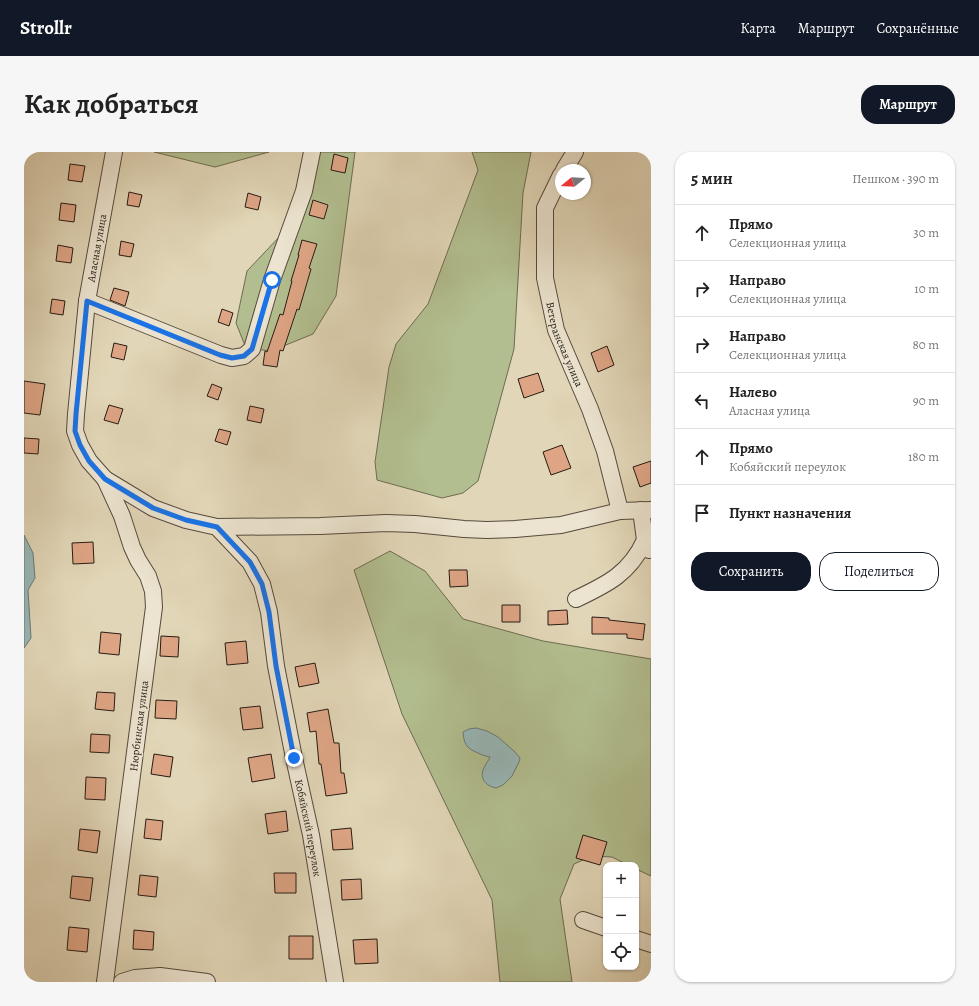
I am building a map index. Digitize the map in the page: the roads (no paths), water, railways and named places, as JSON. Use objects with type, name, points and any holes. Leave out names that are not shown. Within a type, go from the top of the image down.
[{"type":"street","name":"Аласная улица","points":[[105,479],[89,461],[80,445],[75,431],[87,301],[114,152]]},
{"type":"street","points":[[87,301],[220,355],[232,358],[244,356],[252,349],[272,280],[304,191],[312,152]]},
{"type":"street","points":[[568,164],[575,152]]},
{"type":"street","name":"Ветеранская улица","points":[[555,187],[545,208],[545,278],[556,330],[590,409],[605,451],[620,512]]},
{"type":"street","points":[[105,479],[153,508],[186,520],[217,527],[320,526],[386,523],[487,530],[515,529],[561,525],[620,512],[646,510],[648,546],[640,550],[632,563],[620,574],[601,587],[576,599]]},
{"type":"street","name":"Нюрбинская улица","points":[[105,479],[122,516],[132,547],[148,576],[153,591],[154,607],[105,982]]},
{"type":"street","name":"Кобяйский переулок","points":[[217,527],[250,562],[262,584],[269,612],[276,666],[311,835],[336,982]]},
{"type":"street","points":[[583,920],[603,927]]},
{"type":"street","points":[[639,940],[651,944]]},
{"type":"street","points":[[122,982],[135,978],[160,976],[207,982]]},
{"type":"water","points":[[24,535],[33,553],[35,578],[28,590],[31,638],[24,648]]},
{"type":"water","points":[[476,728],[487,731],[498,737],[520,758],[512,776],[503,785],[496,788],[486,783],[482,774],[490,757],[474,751],[466,745],[464,740],[463,732]]}]
